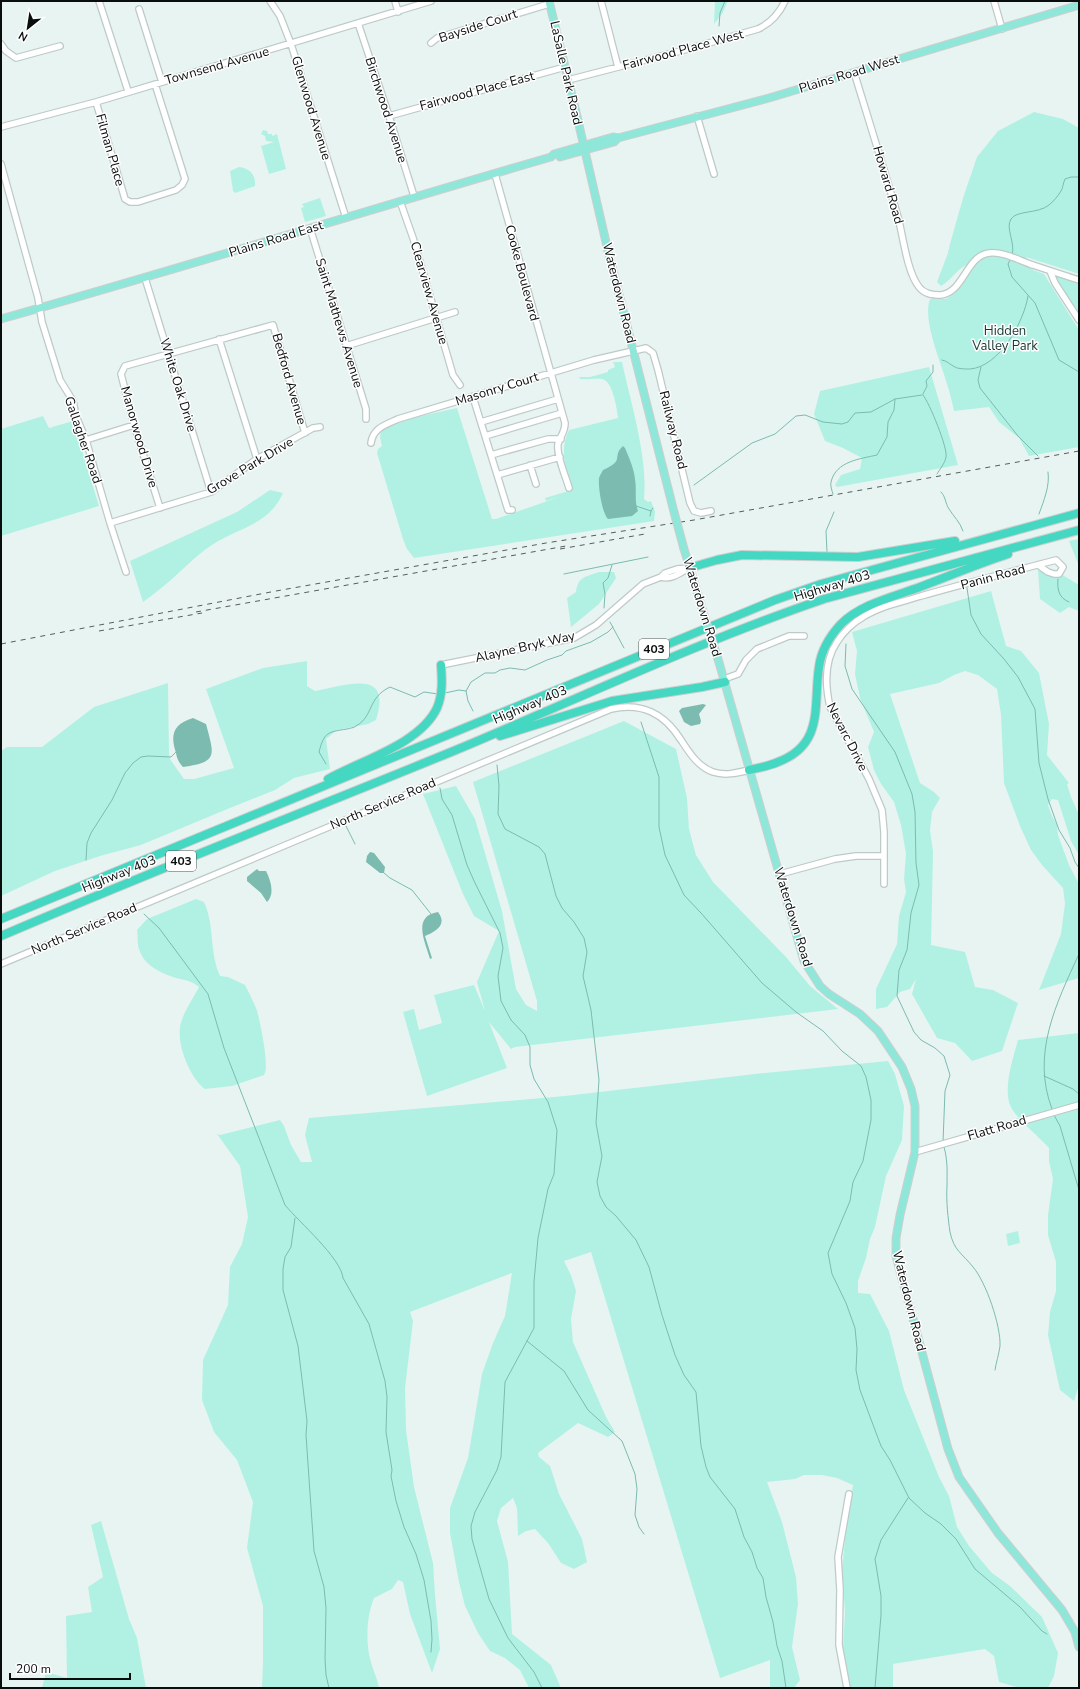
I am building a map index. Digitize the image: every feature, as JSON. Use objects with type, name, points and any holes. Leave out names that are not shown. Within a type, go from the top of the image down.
[{"type":"highway","name":"Highway 403","points":[[1,919],[775,600],[821,584],[1079,513]]},
{"type":"highway","points":[[689,568],[742,555],[858,557],[924,548],[1023,528]]},
{"type":"highway","name":"Highway 403","points":[[1,936],[784,613],[824,599],[1079,530]]},
{"type":"highway","points":[[749,770],[779,762],[797,752],[806,742],[812,730],[816,716],[820,659],[828,641],[847,619],[872,605],[997,558],[1079,530]]},
{"type":"highway","points":[[295,797],[410,736],[429,720],[436,708],[441,694],[441,665]]},
{"type":"highway","points":[[457,749],[612,701],[702,687],[724,680]]},
{"type":"main road","name":"LaSalle Park Road","points":[[549,2],[584,148]]},
{"type":"main road","name":"Plains Road West","points":[[584,148],[613,137],[618,138],[696,116],[769,98],[1079,6]]},
{"type":"main road","name":"Plains Road East","points":[[1,319],[97,290],[145,278],[346,218],[414,196],[495,174],[551,157],[554,154],[584,148]]},
{"type":"main road","name":"Waterdown Road","points":[[584,148],[634,350],[656,447],[689,568],[718,659],[801,950],[808,969],[820,986],[868,1021],[878,1031],[902,1067],[912,1089],[915,1106],[915,1152],[900,1215],[896,1238],[896,1256],[948,1449],[959,1477],[998,1533],[1062,1610],[1075,1632],[1079,1647]]},
{"type":"street","points":[[99,1],[128,91]]},
{"type":"street","name":"Glenwood Avenue","points":[[270,1],[280,16],[291,44],[346,218]]},
{"type":"street","points":[[395,1],[398,12]]},
{"type":"street","name":"Townsend Avenue","points":[[1,127],[96,102],[128,91],[291,44],[431,1]]},
{"type":"street","points":[[600,1],[618,67]]},
{"type":"street","name":"Fairwood Place West","points":[[568,80],[758,29],[767,25],[774,18],[786,1]]},
{"type":"street","points":[[994,1],[1002,29]]},
{"type":"street","name":"Bayside Court","points":[[431,43],[437,38],[549,2]]},
{"type":"street","points":[[139,8],[162,82]]},
{"type":"street","name":"Birchwood Avenue","points":[[358,23],[414,196]]},
{"type":"street","points":[[1,44],[6,51],[16,58],[60,46]]},
{"type":"street","name":"Fairwood Place East","points":[[389,116],[565,67]]},
{"type":"street","name":"Howard Road","points":[[854,72],[898,219],[913,277],[919,287],[927,293],[944,294],[953,289],[979,257],[990,252],[1050,271]]},
{"type":"street","name":"Filman Place","points":[[96,102],[125,199],[130,202],[138,202],[176,190],[182,185],[185,179],[155,84]]},
{"type":"street","points":[[696,116],[714,174]]},
{"type":"street","name":"Gallagher Road","points":[[1,164],[25,247],[42,322],[60,380],[73,401],[76,416],[86,440],[110,524],[126,572]]},
{"type":"street","name":"Cooke Boulevard","points":[[495,174],[549,373],[565,423],[565,431],[558,444],[560,457],[569,488]]},
{"type":"street","name":"Clearview Avenue","points":[[400,201],[413,238],[435,318],[453,375],[460,384]]},
{"type":"street","name":"Saint Mathews Avenue","points":[[310,228],[366,409],[366,419]]},
{"type":"street","points":[[1050,271],[1079,280]]},
{"type":"street","points":[[1050,271],[1055,282],[1079,320]]},
{"type":"street","name":"White Oak Drive","points":[[145,278],[211,492]]},
{"type":"street","points":[[346,346],[455,312]]},
{"type":"street","name":"Bedford Avenue","points":[[219,339],[272,325],[304,433]]},
{"type":"street","points":[[169,353],[219,339],[257,459]]},
{"type":"street","name":"Railway Road","points":[[634,350],[646,348],[653,353],[690,503],[694,511],[701,513],[711,511]]},
{"type":"street","name":"Masonry Court","points":[[371,443],[373,435],[379,428],[398,419],[549,373],[634,350]]},
{"type":"street","name":"Manorwood Drive","points":[[160,508],[134,425],[121,374],[125,366],[169,353]]},
{"type":"street","points":[[473,397],[508,510],[512,510]]},
{"type":"street","points":[[481,422],[558,399]]},
{"type":"street","points":[[485,436],[562,413]]},
{"type":"street","points":[[86,440],[134,425]]},
{"type":"street","name":"Grove Park Drive","points":[[110,524],[211,492],[257,459],[313,428],[320,427]]},
{"type":"street","points":[[491,455],[548,439],[561,440]]},
{"type":"street","points":[[497,475],[560,457]]},
{"type":"street","points":[[530,465],[536,484]]},
{"type":"street","name":"Panin Road","points":[[948,589],[1038,565]]},
{"type":"street","name":"Alayne Bryk Way","points":[[441,665],[566,640],[579,636],[596,624],[639,587],[661,577],[665,573],[689,568]]},
{"type":"street","name":"Nevarc Drive","points":[[884,884],[884,832],[882,810],[870,779],[830,707],[828,697],[827,668],[836,642],[863,616],[887,606],[948,589]]},
{"type":"street","points":[[724,680],[738,674],[746,660],[757,649],[789,636],[804,636]]},
{"type":"street","name":"North Service Road","points":[[1,964],[611,709],[630,706],[655,713],[671,727],[695,759],[705,768],[714,772],[731,774],[749,770]]},
{"type":"street","points":[[780,874],[835,859],[856,856],[883,856]]},
{"type":"street","name":"Flatt Road","points":[[915,1152],[1079,1105]]},
{"type":"street","points":[[847,1688],[839,1646],[840,1590],[838,1557],[850,1494]]},
{"type":"green space","points":[[715,1],[728,1],[722,14],[714,24]]},
{"type":"green space","name":"Hidden Valley Park","points":[[1034,112],[1063,119],[1079,128],[1079,274],[1026,257],[1033,270],[1044,274],[1079,330],[1079,447],[1029,456],[1019,438],[999,422],[989,407],[954,411],[933,341],[928,318],[928,308],[930,299],[946,299],[955,293],[974,268],[969,264],[961,268],[941,286],[937,282],[948,253],[963,198],[977,157],[998,131]]},
{"type":"green space","points":[[263,130],[267,131],[268,134],[272,134],[272,136],[277,134],[286,169],[269,174],[261,146],[274,142],[266,141],[265,136],[261,134]]},
{"type":"green space","points":[[239,167],[252,173],[255,186],[235,193],[233,191],[230,171]]},
{"type":"green space","points":[[320,198],[326,216],[305,222],[301,208],[304,207],[302,204]]},
{"type":"green space","points":[[1054,275],[1079,282],[1079,316]]},
{"type":"green space","points":[[613,362],[622,362],[644,466],[644,499],[648,502],[651,501],[655,512],[654,521],[414,558],[407,549],[403,539],[377,453],[378,449],[382,446],[380,437],[381,430],[412,418],[457,408],[492,519],[496,519],[562,496],[546,501],[545,498],[572,490],[573,492],[566,469],[564,453],[564,446],[569,430],[618,418],[614,396],[606,381],[602,379],[580,379],[579,377],[590,377],[608,372],[608,370],[615,367]]},
{"type":"green space","points":[[929,367],[958,465],[837,487],[835,485],[841,475],[860,469],[862,458],[825,441],[814,414],[820,391]]},
{"type":"green space","points":[[43,416],[49,428],[73,421],[99,506],[1,536],[1,429]]},
{"type":"green space","points":[[270,490],[283,493],[277,504],[270,512],[252,525],[222,539],[206,549],[143,602],[130,561],[237,512]]},
{"type":"green space","points":[[1079,539],[1079,566],[1069,541]]},
{"type":"green space","points":[[1038,570],[1054,578],[1061,574],[1079,585],[1079,611],[1069,607],[1060,613],[1040,599]]},
{"type":"green space","points":[[599,572],[614,572],[616,578],[599,604],[571,627],[567,598],[576,592],[579,583],[583,578]]},
{"type":"green space","points":[[991,591],[1006,646],[1021,651],[1039,673],[1049,724],[1047,755],[1069,783],[1067,784],[1071,797],[1079,815],[1079,855],[1071,841],[1058,800],[1052,799],[1048,805],[1057,825],[1058,835],[1069,865],[1079,884],[1079,978],[1039,990],[1061,934],[1065,904],[1063,888],[1042,865],[1031,850],[1020,826],[1004,783],[1001,715],[997,689],[978,675],[965,671],[939,683],[890,694],[920,783],[940,798],[932,812],[930,830],[933,852],[931,945],[965,952],[975,987],[993,990],[1018,1003],[1002,1051],[972,1061],[955,1043],[937,1038],[912,994],[916,979],[910,989],[900,992],[887,1007],[876,1009],[876,989],[897,944],[899,916],[906,892],[904,879],[906,854],[901,825],[894,802],[881,784],[874,770],[868,747],[874,732],[860,698],[855,674],[857,651],[852,632]]},
{"type":"green space","points":[[307,661],[307,686],[315,691],[352,684],[363,684],[372,686],[378,692],[379,703],[376,720],[368,724],[337,730],[326,739],[330,769],[294,778],[275,790],[141,845],[100,856],[55,871],[1,896],[1,751],[7,747],[42,747],[94,707],[168,683],[170,759],[184,779],[194,779],[234,768],[206,689],[263,668]]},
{"type":"green space","points":[[624,721],[676,749],[687,798],[689,829],[696,855],[713,882],[786,957],[810,986],[838,1009],[515,1047],[511,1049],[489,1022],[507,1068],[427,1096],[403,1012],[414,1009],[419,1030],[442,1023],[434,995],[474,985],[485,1011],[477,982],[499,931],[474,916],[463,894],[423,794],[456,786],[475,819],[502,911],[516,989],[526,1005],[537,1011],[537,1001],[473,782]]},
{"type":"green space","points":[[196,899],[204,902],[210,920],[214,957],[220,976],[228,977],[245,985],[257,1011],[262,1034],[266,1063],[266,1071],[264,1075],[232,1086],[205,1089],[194,1077],[185,1059],[180,1040],[181,1023],[186,1010],[199,987],[191,982],[170,976],[154,968],[141,955],[138,947],[137,930],[147,919]]},
{"type":"green space","points":[[1079,1033],[1079,1385],[1074,1401],[1060,1390],[1048,1335],[1050,1312],[1056,1291],[1056,1262],[1048,1235],[1048,1215],[1053,1179],[1049,1161],[1049,1148],[1014,1112],[1010,1105],[1008,1087],[1011,1067],[1018,1040]]},
{"type":"green space","points":[[888,1061],[895,1074],[904,1106],[902,1140],[886,1176],[875,1227],[858,1281],[858,1293],[870,1294],[889,1331],[904,1390],[939,1477],[949,1496],[957,1527],[969,1546],[992,1573],[1010,1586],[1042,1617],[1058,1653],[1054,1676],[1048,1688],[1020,1688],[999,1682],[994,1656],[985,1649],[893,1664],[893,1688],[845,1688],[843,1648],[845,1612],[842,1571],[846,1528],[853,1485],[837,1478],[822,1475],[804,1475],[795,1479],[767,1482],[782,1522],[796,1577],[798,1604],[792,1647],[800,1680],[794,1688],[770,1688],[770,1660],[720,1678],[591,1252],[564,1261],[571,1275],[576,1291],[571,1319],[573,1342],[606,1417],[615,1432],[608,1437],[578,1423],[538,1453],[539,1457],[550,1466],[559,1494],[582,1539],[587,1562],[574,1569],[561,1563],[548,1543],[535,1529],[526,1531],[518,1536],[517,1508],[513,1498],[501,1508],[497,1521],[508,1562],[512,1634],[551,1665],[561,1688],[529,1688],[520,1670],[505,1658],[490,1651],[478,1633],[465,1606],[450,1533],[450,1508],[468,1458],[482,1374],[493,1343],[505,1316],[512,1273],[410,1312],[413,1321],[405,1388],[406,1430],[414,1487],[433,1563],[440,1649],[432,1673],[410,1614],[403,1582],[398,1580],[392,1589],[374,1598],[369,1619],[367,1633],[369,1654],[379,1688],[262,1688],[263,1606],[247,1548],[253,1502],[237,1460],[214,1432],[202,1400],[203,1360],[228,1305],[230,1267],[242,1244],[248,1217],[240,1166],[217,1134],[220,1135],[280,1120],[284,1126],[291,1145],[301,1162],[312,1162],[305,1135],[309,1118],[565,1096],[755,1074]]},
{"type":"green space","points":[[1018,1231],[1020,1243],[1008,1246],[1006,1234]]},
{"type":"green space","points":[[101,1521],[129,1619],[137,1638],[146,1688],[42,1688],[46,1672],[67,1678],[66,1616],[92,1612],[88,1587],[103,1577],[91,1525]]},
{"type":"shaded area","points":[[623,446],[634,471],[638,511],[632,516],[608,519],[601,500],[599,478],[603,470],[614,464],[618,453]]},
{"type":"shaded area","points":[[703,704],[706,705],[699,714],[701,721],[700,724],[691,726],[684,722],[679,711],[682,708]]},
{"type":"shaded area","points":[[193,718],[206,724],[211,743],[211,755],[203,763],[183,767],[177,757],[173,736],[177,727],[181,723]]},
{"type":"shaded area","points":[[370,852],[374,853],[385,867],[384,873],[380,873],[366,862],[367,856]]},
{"type":"shaded area","points":[[257,869],[259,871],[266,871],[269,879],[272,891],[267,902],[261,893],[247,881],[247,877]]},
{"type":"shaded area","points":[[438,912],[442,921],[441,924],[436,930],[425,936],[432,958],[430,959],[422,931],[423,925],[425,919]]},
{"type":"waterway","points":[[719,26],[720,13],[725,1]]},
{"type":"waterway","points":[[1012,255],[1013,246],[1009,227],[1011,219],[1018,214],[1039,210],[1051,204],[1062,190],[1065,179],[1079,177]]},
{"type":"waterway","points":[[1011,258],[1008,264],[1012,277],[1035,303],[1059,360],[1079,372]]},
{"type":"waterway","points":[[942,360],[956,368],[962,369],[970,369],[981,366],[991,360],[1000,352],[1016,330],[1026,307],[1028,296]]},
{"type":"waterway","points":[[923,394],[927,386],[926,381],[933,372],[933,365]]},
{"type":"waterway","points":[[981,367],[978,380],[980,388],[1018,436],[1038,456]]},
{"type":"waterway","points":[[694,485],[752,443],[775,434],[796,416],[805,415],[823,422],[842,424],[848,422],[855,413],[871,412],[895,399],[922,395]]},
{"type":"waterway","points":[[923,395],[938,425],[946,452],[945,461],[937,474]]},
{"type":"waterway","points":[[833,494],[831,482],[838,469],[850,462],[877,455],[887,437],[888,422],[894,410],[895,399]]},
{"type":"waterway","points":[[1039,514],[1045,498],[1048,472]]},
{"type":"waterway","points":[[941,492],[948,507],[959,522],[963,531]]},
{"type":"waterway","points":[[636,506],[651,511]]},
{"type":"waterway","points":[[650,516],[653,508]]},
{"type":"waterway","points":[[827,552],[826,531],[834,512]]},
{"type":"waterway","points":[[564,574],[648,557]]},
{"type":"waterway","points":[[604,608],[605,594],[603,583],[608,578],[612,565]]},
{"type":"waterway","points":[[1058,579],[1059,593],[1069,602]]},
{"type":"waterway","points":[[967,588],[971,615],[981,634],[1018,677],[1035,709],[1039,763],[1048,799],[1059,830],[1070,848],[1079,868]]},
{"type":"waterway","points":[[610,622],[624,648]]},
{"type":"waterway","points":[[473,711],[468,701],[466,691],[471,682],[485,673],[495,673],[500,670],[510,668],[525,670],[562,655],[566,651],[591,642],[608,632],[613,627]]},
{"type":"waterway","points":[[846,644],[845,666],[852,689],[895,752],[912,794],[915,812],[916,863],[919,885],[911,913],[907,950],[899,970],[897,996],[914,1032],[921,1040],[935,1048],[944,1056],[950,1075],[945,1091],[943,1142]]},
{"type":"waterway","points":[[326,764],[319,752],[325,737],[331,732],[354,727],[362,722],[378,696],[383,691],[390,687],[415,697],[424,692],[438,694]]},
{"type":"waterway","points":[[445,693],[459,690],[466,691]]},
{"type":"waterway","points":[[641,722],[659,777],[659,827],[665,855],[684,895],[762,983],[796,1012],[823,1031],[842,1051],[861,1066],[866,1077],[871,1100],[871,1120],[863,1161],[853,1182],[850,1201],[828,1253],[832,1274],[846,1303],[855,1328],[857,1349],[856,1370],[860,1390],[881,1446],[890,1460],[909,1498],[925,1513],[941,1524],[956,1539],[975,1569],[1020,1607],[1042,1631],[1047,1634]]},
{"type":"waterway","points":[[86,860],[87,843],[91,833],[112,800],[125,773],[133,763],[141,757],[171,757],[176,752]]},
{"type":"waterway","points":[[497,765],[499,786],[498,814],[505,829],[539,847],[545,854],[556,896],[562,908],[574,922],[584,938],[587,952],[583,976],[591,1010],[599,1080],[596,1123],[602,1156],[597,1182],[600,1196],[606,1207],[616,1216],[636,1240],[649,1267],[675,1355],[684,1375],[696,1392],[701,1446],[706,1467],[710,1477],[735,1509],[744,1537],[752,1552],[757,1568],[763,1578],[777,1646],[782,1661],[786,1688]]},
{"type":"waterway","points":[[440,788],[442,799],[452,815],[467,865],[500,933],[503,948],[498,976],[501,1001],[511,1020],[525,1035],[530,1047],[530,1065],[534,1079],[548,1102],[557,1130],[554,1174],[548,1189],[538,1238],[534,1282],[534,1328],[505,1382],[501,1457],[497,1470],[475,1512],[471,1526],[472,1539],[489,1599],[508,1638],[534,1672],[542,1688]]},
{"type":"waterway","points":[[346,826],[355,844]]},
{"type":"waterway","points":[[384,873],[412,890],[431,914]]},
{"type":"waterway","points":[[144,914],[159,928],[208,994],[224,1048],[285,1205],[318,1240],[335,1261],[369,1324],[385,1381],[387,1397],[386,1432],[392,1470],[391,1476],[396,1501],[404,1527],[416,1554],[424,1580],[431,1621],[431,1652]]},
{"type":"waterway","points":[[1052,1109],[1046,1089],[1044,1069],[1045,1049],[1055,1011],[1079,954]]},
{"type":"waterway","points":[[1044,1076],[1073,1089],[1079,1094]]},
{"type":"waterway","points":[[1054,1115],[1060,1126],[1079,1190]]},
{"type":"waterway","points":[[944,1147],[947,1162],[947,1203],[950,1232],[956,1248],[978,1274],[988,1293],[992,1305],[1000,1337],[1000,1346],[995,1370]]},
{"type":"waterway","points":[[295,1218],[291,1247],[285,1257],[283,1269],[283,1290],[298,1346],[307,1421],[306,1435],[314,1551],[324,1587],[326,1608],[325,1659],[329,1688]]},
{"type":"waterway","points":[[527,1341],[564,1371],[588,1410],[622,1441],[635,1474],[637,1489],[635,1515],[639,1527],[644,1534]]},
{"type":"waterway","points":[[875,1688],[881,1615],[881,1596],[875,1559],[881,1540],[908,1498]]},
{"type":"railway","points":[[1,644],[276,591],[546,543],[694,520],[1079,451]]},
{"type":"railway","points":[[560,549],[645,534]]},
{"type":"railway","points":[[196,612],[566,546]]},
{"type":"railway","points":[[99,631],[202,613]]}]
